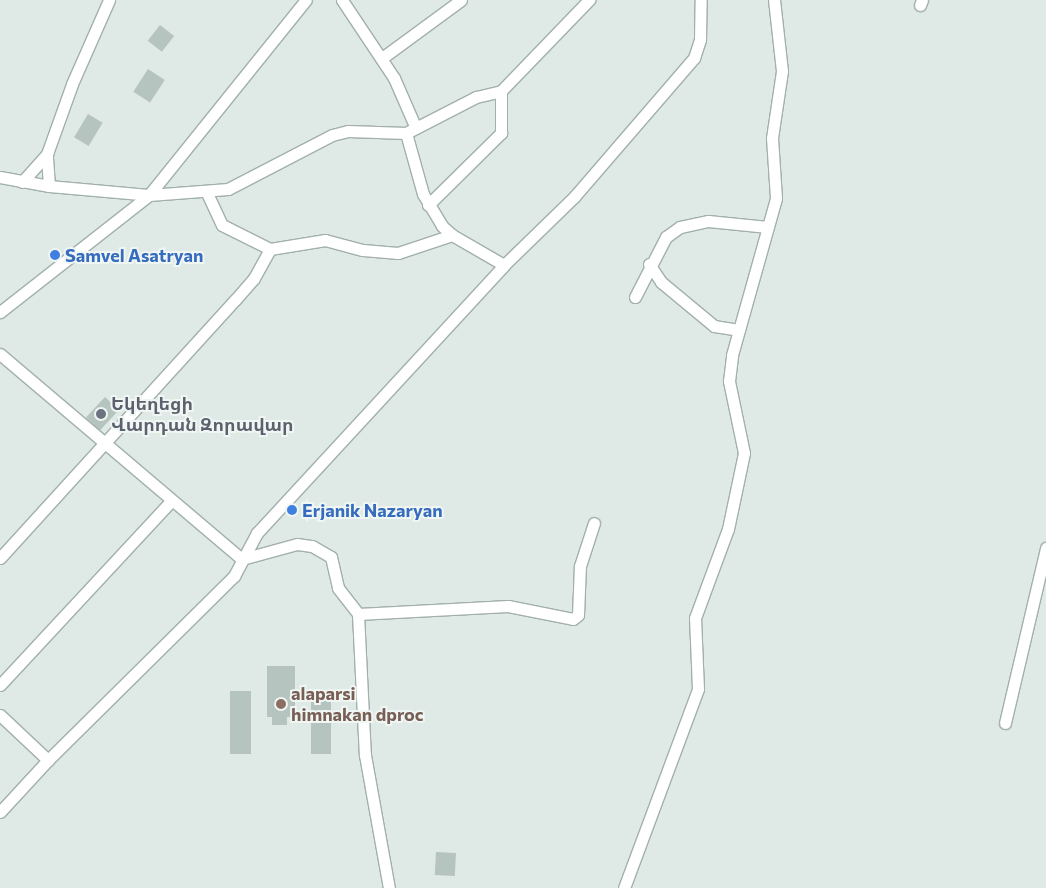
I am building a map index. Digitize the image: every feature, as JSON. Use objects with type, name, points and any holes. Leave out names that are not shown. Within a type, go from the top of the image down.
[{"type":"street","points":[[22,182],[47,154],[72,84],[109,0]]},
{"type":"street","points":[[0,312],[150,195],[306,0]]},
{"type":"street","points":[[342,0],[382,58],[411,129],[428,205],[452,236],[504,265]]},
{"type":"street","points":[[382,58],[461,0]]},
{"type":"street","points":[[0,177],[49,186],[150,195],[207,193],[249,180],[332,135],[348,132],[411,129],[476,97],[501,91],[589,0]]},
{"type":"street","points":[[0,812],[48,760],[217,595],[234,576],[257,533],[504,265],[574,197],[694,58],[700,39],[701,0]]},
{"type":"street","points":[[624,888],[698,689],[694,618],[728,529],[744,453],[729,381],[739,330],[776,198],[772,138],[782,71],[774,0]]},
{"type":"street","points":[[428,205],[501,133],[501,91]]},
{"type":"street","points":[[47,154],[49,186]]},
{"type":"street","points":[[207,193],[222,225],[270,249],[325,240],[363,250],[398,253],[452,236]]},
{"type":"street","points":[[635,297],[648,264],[666,237],[693,222],[768,227]]},
{"type":"street","points":[[0,558],[254,278],[270,249]]},
{"type":"street","points":[[648,264],[661,282],[714,326],[739,330]]},
{"type":"street","points":[[0,354],[171,502],[242,559]]},
{"type":"street","points":[[0,685],[171,502]]},
{"type":"street","points":[[358,614],[508,606],[573,618],[578,615],[580,566],[594,523]]},
{"type":"street","points":[[242,559],[297,544],[312,546],[332,557],[338,588],[358,614],[365,755],[389,888]]},
{"type":"street","points":[[1005,723],[1046,548]]},
{"type":"street","points":[[0,716],[48,760]]},
{"type":"building","points":[[160,25],[174,36],[162,52],[148,41]]},
{"type":"building","points":[[148,69],[165,80],[150,103],[133,92]]},
{"type":"building","points":[[88,114],[103,123],[89,146],[74,137]]},
{"type":"building","name":"Եկեղեցի Վարդան Զորավար","points":[[105,397],[119,410],[100,430],[86,417]]},
{"type":"building","points":[[267,666],[295,666],[295,717],[287,717],[287,725],[272,725],[272,717],[267,717]]},
{"type":"building","points":[[230,691],[251,691],[251,754],[230,754]]},
{"type":"building","points":[[311,700],[331,700],[331,754],[311,754]]},
{"type":"building","points":[[436,852],[456,853],[455,876],[435,875]]},
{"type":"place","name":"Samvel Asatryan","points":[[55,255]]},
{"type":"place","name":"Եկեղեցի Վարդան Զորավար","points":[[101,414]]},
{"type":"place","name":"Erjanik Nazaryan","points":[[292,510]]},
{"type":"place","name":"alaparsi himnakan dproc","points":[[281,704]]}]
